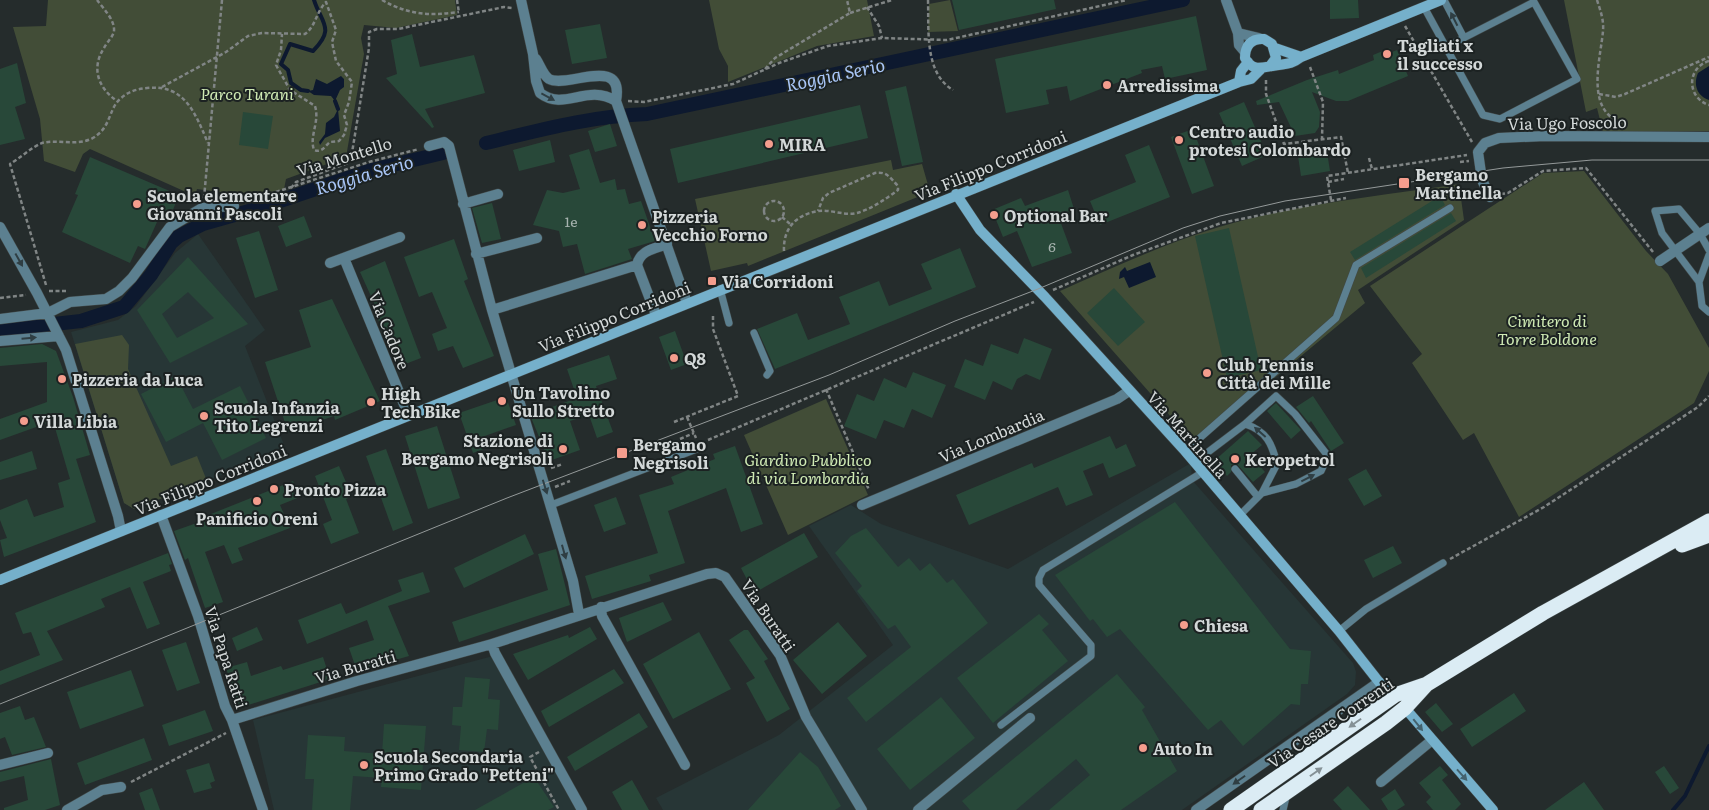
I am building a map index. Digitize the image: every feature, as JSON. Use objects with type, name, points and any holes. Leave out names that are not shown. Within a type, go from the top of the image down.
[{"type":"highway","points":[[1427,684],[1544,613],[1709,521]]},
{"type":"highway","points":[[1544,613],[1689,542],[1709,535]]},
{"type":"highway","name":"Via Cesare Correnti","points":[[1231,810],[1395,696],[1427,684]]},
{"type":"highway","name":"Via Cesare Correnti","points":[[1262,810],[1405,708],[1427,684]]},
{"type":"street","points":[[521,0],[533,54],[538,90],[548,99],[555,101],[598,94],[618,106]]},
{"type":"street","points":[[1226,0],[1238,33],[1239,45],[1246,57],[1266,68],[1276,58],[1275,48]]},
{"type":"street","name":"Via Filippo Corridoni","points":[[0,580],[956,194],[1240,82],[1251,80],[1266,68],[1290,65],[1302,57],[1439,0]]},
{"type":"street","points":[[1238,33],[1268,40],[1275,48],[1302,57]]},
{"type":"street","points":[[1240,82],[1241,71],[1250,43],[1258,38]]},
{"type":"street","points":[[533,54],[545,76],[554,81],[597,74],[610,79],[616,88],[618,106],[626,133],[687,303]]},
{"type":"street","name":"Via Ugo Foscolo","points":[[1478,152],[1485,143],[1499,138],[1545,136],[1709,137]]},
{"type":"street","points":[[429,146],[444,142],[449,146],[476,254],[573,581],[579,614]]},
{"type":"street","points":[[1478,152],[1482,180],[1490,197]]},
{"type":"street","points":[[464,204],[498,194]]},
{"type":"street","name":"Via Martinella","points":[[956,194],[980,230],[1043,295],[1204,472],[1339,630],[1379,682],[1395,696]]},
{"type":"street","points":[[0,319],[48,313],[70,302],[106,299],[119,292],[170,227],[202,208],[234,206]]},
{"type":"street","points":[[0,227],[48,313],[66,350],[121,531]]},
{"type":"street","points":[[1660,261],[1709,228]]},
{"type":"street","points":[[330,262],[400,237]]},
{"type":"street","points":[[476,254],[537,238]]},
{"type":"street","points":[[656,315],[637,265],[638,257],[644,252],[667,244]]},
{"type":"street","name":"Via Cadore","points":[[344,258],[408,414]]},
{"type":"street","points":[[492,310],[637,265]]},
{"type":"street","points":[[0,341],[57,333]]},
{"type":"street","name":"Via Lombardia","points":[[862,505],[1117,399],[1129,391]]},
{"type":"street","name":"Via Papa Ratti","points":[[161,515],[202,628],[225,706],[234,724],[263,810]]},
{"type":"street","name":"Via Buratti","points":[[234,724],[348,684],[492,644],[601,607],[707,574],[716,573],[725,577],[780,655],[806,717],[862,810]]},
{"type":"street","points":[[601,607],[602,616],[685,765]]},
{"type":"street","points":[[492,644],[495,653],[582,810]]},
{"type":"street","name":"Via Cesare Correnti","points":[[1196,810],[1379,682]]},
{"type":"street","points":[[1405,708],[1431,741],[1493,810]]},
{"type":"street","points":[[918,810],[1030,718]]},
{"type":"street","points":[[1381,782],[1431,741]]},
{"type":"street","points":[[0,765],[48,753]]},
{"type":"street","points":[[67,810],[102,790],[121,787]]},
{"type":"lane","points":[[1439,0],[1464,38]]},
{"type":"lane","points":[[1424,7],[1483,115],[1500,119],[1577,79],[1534,2],[1446,47]]},
{"type":"lane","points":[[1185,451],[1336,318],[1356,265],[1450,208]]},
{"type":"lane","points":[[1699,282],[1662,233],[1655,211],[1679,209],[1700,234],[1709,250]]},
{"type":"lane","points":[[1709,255],[1699,282],[1702,306],[1709,312]]},
{"type":"lane","points":[[720,289],[729,323]]},
{"type":"lane","points":[[754,333],[769,367],[767,376]]},
{"type":"lane","points":[[1195,462],[1245,424],[1276,396],[1295,414],[1328,456],[1321,471],[1296,484],[1260,495]]},
{"type":"lane","points":[[1240,515],[1260,495],[1277,464],[1272,443],[1255,427],[1245,424]]},
{"type":"lane","points":[[551,505],[701,445]]},
{"type":"lane","points":[[1217,446],[1222,453]]},
{"type":"lane","points":[[1235,469],[1260,495]]},
{"type":"lane","points":[[1001,725],[1091,656],[1091,645],[1039,585],[1039,578],[1043,570],[1204,472]]},
{"type":"lane","points":[[1339,630],[1366,609],[1442,563]]},
{"type":"lane","points":[[1283,810],[1288,791]]},
{"type":"path","points":[[97,0],[112,23],[114,32],[99,56],[96,71],[102,87],[108,95],[118,101]]},
{"type":"path","points":[[202,208],[222,0]]},
{"type":"path","points":[[382,0],[415,14],[429,16],[459,12]]},
{"type":"path","points":[[457,0],[460,16]]},
{"type":"path","points":[[847,0],[850,13]]},
{"type":"path","points":[[762,72],[775,58],[850,13],[892,0]]},
{"type":"path","points":[[928,0],[928,39],[938,77],[942,84],[953,90]]},
{"type":"path","points":[[618,106],[733,84],[779,63],[828,46],[882,38],[947,40],[1127,0]]},
{"type":"path","points":[[1597,0],[1602,17],[1603,30],[1598,70],[1599,94],[1611,117],[1629,126]]},
{"type":"path","points":[[48,291],[10,164],[42,144],[78,142],[92,138],[110,120],[118,101],[135,90],[162,87],[248,36],[262,33],[305,34],[311,30],[316,15],[326,1],[336,30],[332,42],[336,61],[352,82],[349,102],[344,115],[347,125],[344,135],[339,141],[330,142],[318,152],[314,150],[312,145],[318,115],[315,106],[290,90],[276,64],[281,50],[282,34]]},
{"type":"path","points":[[291,188],[296,182],[348,164],[351,159],[370,48],[369,32],[377,29],[398,30],[504,7],[512,8],[514,15]]},
{"type":"path","points":[[867,7],[880,26],[882,38]]},
{"type":"path","points":[[1331,200],[1327,176],[1478,152],[1400,16]]},
{"type":"path","points":[[1599,94],[1616,97],[1709,57]]},
{"type":"path","points":[[1709,62],[1694,72],[1691,86],[1697,98],[1709,105]]},
{"type":"path","points":[[1310,67],[1323,102],[1322,139]]},
{"type":"path","points":[[1266,68],[1266,94],[1284,144],[1341,137],[1348,173]]},
{"type":"path","points":[[162,87],[176,92],[187,103],[208,143]]},
{"type":"path","name":"Via Montello","points":[[234,206],[369,162],[429,146]]},
{"type":"path","points":[[1370,158],[1372,169]]},
{"type":"path","points":[[1460,162],[1470,161]]},
{"type":"path","points":[[1490,197],[1508,193],[1542,171],[1586,168],[1660,261]]},
{"type":"path","points":[[784,251],[785,233],[790,224],[818,211],[856,213],[889,198],[898,190],[898,186],[887,174],[882,172],[875,173],[829,192],[818,211]]},
{"type":"path","points":[[1463,180],[1472,178]]},
{"type":"path","points":[[1328,182],[1344,179]]},
{"type":"path","points":[[687,417],[701,445],[1133,255],[1221,223],[1346,198]]},
{"type":"path","points":[[773,201],[780,203],[784,210],[782,217],[776,221],[768,219],[764,212],[766,205],[773,201]]},
{"type":"path","points":[[782,217],[790,224]]},
{"type":"path","points":[[0,298],[37,293]]},
{"type":"path","points":[[674,422],[738,396],[713,329],[713,315]]},
{"type":"path","points":[[826,389],[873,501]]},
{"type":"path","points":[[1442,563],[1544,507],[1698,407],[1709,396]]},
{"type":"path","points":[[680,438],[694,433]]},
{"type":"path","points":[[552,468],[563,464]]},
{"type":"path","points":[[559,485],[570,481]]},
{"type":"path","points":[[121,787],[234,724]]},
{"type":"path","points":[[548,747],[530,757],[559,810]]},
{"type":"shaded area","points":[[198,234],[265,330],[245,346],[286,450],[134,509],[124,503],[71,332],[118,320],[136,306],[175,253]]},
{"type":"shaded area","points":[[1191,463],[1192,480],[1353,663],[1356,672],[1355,685],[1347,694],[1182,810],[663,810],[656,798],[779,735],[893,645],[809,526],[851,505],[881,524],[1008,569]]},
{"type":"shaded area","points":[[493,656],[577,810],[274,810],[253,720]]},
{"type":"green space","name":"Parco Turani","points":[[48,0],[455,0],[457,15],[396,28],[364,25],[361,38],[364,54],[346,157],[286,179],[284,189],[245,198],[235,194],[197,189],[195,196],[90,149],[83,154],[75,172],[44,161],[40,119],[13,27],[46,26]]},
{"type":"green space","points":[[709,0],[867,0],[874,36],[817,46],[728,82],[728,66],[719,49]]},
{"type":"green space","points":[[950,0],[958,31],[928,32],[929,4]]},
{"type":"green space","points":[[1564,0],[1709,0],[1709,131],[1603,132],[1597,108],[1586,112]]},
{"type":"green space","points":[[891,160],[893,170],[922,164],[930,192],[748,266],[747,263],[711,271],[695,199]]},
{"type":"green space","name":"Cimitero di Torre Boldone","points":[[1584,171],[1646,251],[1668,274],[1709,348],[1709,371],[1694,403],[1519,517],[1474,433],[1463,440],[1412,363],[1422,354],[1370,286],[1543,173]]},
{"type":"green space","name":"Club Tennis Città dei Mille","points":[[1459,184],[1464,220],[1358,290],[1365,303],[1195,444],[1060,291],[1178,241],[1248,219],[1338,201]]},
{"type":"green space","points":[[122,335],[129,345],[128,369],[171,466],[197,456],[207,481],[134,509],[124,503],[75,344]]},
{"type":"green space","name":"Giardino Pubblico di via Lombardia","points":[[826,399],[868,495],[788,535],[744,435]]},
{"type":"water","points":[[1709,66],[1709,100],[1699,93],[1696,82],[1698,73]]},
{"type":"water","points":[[341,76],[344,79],[344,87],[340,90],[335,101],[331,96],[314,95],[308,91],[313,90],[316,79],[327,84]]},
{"type":"water","points":[[338,109],[340,131],[325,138],[320,145],[319,142],[325,134],[326,123],[334,117]]},
{"type":"water","points":[[1150,262],[1156,277],[1129,288],[1124,277],[1119,279],[1120,272],[1125,267],[1127,271]]},
{"type":"building","points":[[952,0],[1054,0],[1056,9],[959,30]]},
{"type":"building","points":[[1330,0],[1358,0],[1359,18],[1330,19]]},
{"type":"building","points":[[1196,16],[1207,70],[1165,79],[1162,66],[1141,70],[1142,73],[1070,101],[1067,86],[1046,90],[1049,104],[1006,113],[995,59]]},
{"type":"building","points":[[600,24],[607,58],[572,64],[565,30]]},
{"type":"building","points":[[412,34],[420,67],[474,55],[485,93],[425,109],[434,127],[432,128],[386,78],[397,74],[391,40]]},
{"type":"building","points":[[1390,48],[1392,52],[1397,50],[1408,76],[1348,101],[1336,101],[1312,92],[1320,112],[1319,127],[1315,133],[1295,136],[1279,102],[1257,105],[1256,101],[1307,80],[1338,70],[1339,74],[1374,60],[1373,55]]},
{"type":"building","points":[[17,63],[26,103],[15,107],[25,139],[0,145],[0,69]]},
{"type":"building","points":[[906,86],[923,162],[902,166],[885,91]]},
{"type":"building","points":[[1244,102],[1267,155],[1242,166],[1219,113]]},
{"type":"building","name":"MIRA","points":[[860,105],[868,138],[678,183],[670,149]]},
{"type":"building","points":[[243,112],[273,116],[268,149],[239,145]]},
{"type":"building","points":[[610,124],[617,146],[595,152],[588,131]]},
{"type":"building","points":[[1193,129],[1214,186],[1192,194],[1171,137]]},
{"type":"building","points":[[550,140],[555,162],[519,171],[513,150]]},
{"type":"building","points":[[1149,145],[1170,197],[1100,225],[1090,201],[1136,182],[1125,155]]},
{"type":"building","points":[[589,149],[600,183],[615,179],[617,190],[625,189],[629,204],[641,201],[655,241],[628,249],[632,259],[585,274],[577,244],[563,247],[559,231],[533,225],[547,190],[563,193],[580,189],[569,155]]},
{"type":"building","points":[[1327,152],[1330,171],[1301,176],[1298,156]]},
{"type":"building","name":"Scuola elementare Giovanni Pascoli","points":[[90,157],[179,195],[170,217],[161,213],[145,249],[138,246],[130,263],[62,232],[78,195],[75,194]]},
{"type":"building","points":[[1068,190],[1075,212],[1059,218],[1072,253],[1032,267],[1017,231],[1003,237],[992,210],[1021,198],[1025,206]]},
{"type":"building","points":[[1440,196],[1445,205],[1355,260],[1350,252]]},
{"type":"building","points":[[492,203],[501,239],[482,243],[472,208]]},
{"type":"building","points":[[1451,213],[1456,221],[1366,278],[1361,268]]},
{"type":"building","points":[[304,216],[312,237],[286,247],[278,226]]},
{"type":"building","points":[[1229,228],[1261,370],[1227,378],[1195,236]]},
{"type":"building","points":[[259,231],[278,290],[255,298],[236,238]]},
{"type":"building","points":[[454,239],[468,279],[464,281],[494,356],[463,368],[453,346],[438,351],[432,334],[447,328],[432,292],[419,297],[404,257]]},
{"type":"building","points":[[960,248],[976,287],[775,369],[757,329],[797,313],[808,340],[850,324],[839,297],[879,281],[889,306],[932,289],[921,264]]},
{"type":"building","points":[[188,257],[248,324],[170,363],[137,310]],"holes":[[[188,292],[214,318],[177,338],[162,314]]]},
{"type":"building","points":[[385,261],[421,358],[400,366],[389,339],[386,340],[373,306],[375,305],[360,272]]},
{"type":"building","points":[[1114,288],[1145,322],[1118,346],[1087,313]]},
{"type":"building","points":[[332,299],[380,401],[335,420],[334,416],[288,432],[265,362],[311,347],[299,310]]},
{"type":"building","points":[[675,331],[687,364],[671,370],[659,337]]},
{"type":"building","points":[[1024,338],[1052,349],[1040,380],[1026,374],[1017,379],[1012,390],[993,381],[985,400],[954,387],[965,359],[983,366],[991,344],[1018,354]]},
{"type":"building","points":[[42,344],[56,351],[73,397],[90,455],[76,459],[96,522],[4,557],[0,540],[7,538],[0,520],[0,510],[27,499],[34,517],[64,507],[58,483],[70,479],[53,421],[0,440],[0,419],[47,402],[47,362],[0,366],[0,348]]},
{"type":"building","points":[[609,355],[617,379],[596,386],[613,432],[597,438],[589,415],[570,421],[580,450],[549,461],[530,415],[577,398],[567,369]]},
{"type":"building","points":[[913,372],[946,385],[932,418],[912,409],[904,428],[884,420],[876,439],[844,426],[857,394],[874,401],[884,378],[906,388]]},
{"type":"building","name":"Scuola Infanzia Tito Legrenzi","points":[[176,376],[193,409],[240,386],[266,438],[222,460],[203,423],[166,442],[141,394]]},
{"type":"building","points":[[1313,396],[1344,443],[1331,451],[1311,421],[1309,423],[1296,407]]},
{"type":"building","points":[[506,397],[516,425],[482,437],[486,448],[473,453],[459,413]]},
{"type":"building","points":[[1276,403],[1301,430],[1291,439],[1267,411]]},
{"type":"building","points":[[437,426],[460,498],[428,509],[405,436]]},
{"type":"building","points":[[1248,431],[1262,445],[1250,455],[1265,472],[1253,482],[1237,464],[1231,465],[1231,472],[1227,476],[1214,461]]},
{"type":"building","points":[[1110,436],[1116,449],[1126,444],[1136,466],[1109,478],[1103,463],[1083,471],[1093,495],[1066,506],[1058,487],[969,525],[956,495],[1032,463],[1034,468]]},
{"type":"building","points":[[735,446],[763,524],[741,532],[726,488],[668,511],[685,563],[649,575],[651,581],[592,599],[585,576],[658,553],[639,495],[674,484],[671,477],[715,459],[713,454]]},
{"type":"building","points":[[386,449],[413,523],[393,531],[366,456]]},
{"type":"building","name":"Villa Libia","points":[[32,451],[37,469],[0,480],[0,462]]},
{"type":"building","points":[[339,466],[352,496],[346,499],[359,533],[331,544],[323,524],[332,520],[315,476]]},
{"type":"building","points":[[1366,469],[1382,496],[1364,506],[1348,479]]},
{"type":"building","points":[[293,481],[300,497],[280,505],[290,528],[238,548],[243,560],[232,564],[224,545],[205,552],[223,602],[205,608],[188,558],[185,560],[174,531],[208,519],[206,516]]},
{"type":"building","points":[[616,497],[626,524],[604,532],[594,505]]},
{"type":"building","name":"Chiesa","points":[[1175,502],[1290,649],[1311,651],[1308,684],[1301,684],[1300,705],[1291,704],[1243,746],[1221,720],[1208,730],[1120,629],[1107,637],[1093,619],[1090,621],[1055,575]]},
{"type":"building","points":[[866,528],[898,567],[909,558],[920,571],[930,563],[947,583],[953,579],[988,623],[866,722],[847,698],[911,647],[895,625],[888,629],[857,591],[862,586],[835,553],[851,536]]},
{"type":"building","points":[[804,533],[818,557],[754,593],[741,568]]},
{"type":"building","points":[[525,534],[534,554],[464,588],[454,568]]},
{"type":"building","points":[[1393,546],[1402,563],[1373,578],[1364,560]]},
{"type":"building","points":[[556,549],[570,605],[459,642],[452,622],[548,590],[538,554]]},
{"type":"building","points":[[168,553],[172,564],[169,565],[171,571],[143,582],[160,624],[147,629],[130,587],[101,599],[105,607],[47,631],[63,660],[0,685],[0,671],[40,655],[31,632],[23,634],[15,613]]},
{"type":"building","points":[[423,572],[430,592],[388,606],[409,656],[357,671],[349,648],[374,640],[367,620],[307,644],[298,620],[341,603],[346,614],[402,591],[398,580]]},
{"type":"building","points":[[663,602],[672,620],[627,642],[619,618]]},
{"type":"building","points":[[1039,614],[1049,624],[1042,630],[1068,661],[993,723],[957,678]]},
{"type":"building","points":[[838,622],[867,656],[822,694],[793,660]]},
{"type":"building","points":[[257,627],[263,640],[237,651],[232,638]]},
{"type":"building","points":[[590,627],[597,639],[528,680],[513,654],[568,635],[569,638]]},
{"type":"building","points":[[744,630],[748,630],[768,659],[764,661],[790,709],[767,722],[746,683],[755,678],[729,640]]},
{"type":"building","points":[[699,632],[731,689],[673,719],[643,664]]},
{"type":"building","points":[[186,642],[200,683],[177,691],[162,650]]},
{"type":"building","points":[[323,657],[330,679],[239,708],[226,668],[247,662],[251,676],[281,666],[283,670]]},
{"type":"building","points":[[614,669],[624,683],[549,727],[541,711]]},
{"type":"building","points":[[131,670],[144,706],[80,729],[67,692]]},
{"type":"building","points":[[1117,674],[1145,707],[1142,710],[1177,771],[1121,810],[1049,810],[1090,775],[1076,759],[1016,810],[970,810],[962,801]]},
{"type":"building","points":[[465,677],[490,679],[488,699],[500,700],[498,730],[487,729],[484,752],[459,750],[461,726],[452,725],[453,707],[462,707]]},
{"type":"building","points":[[1514,693],[1526,711],[1472,747],[1460,729]]},
{"type":"building","points":[[941,697],[975,738],[910,790],[877,749]]},
{"type":"building","points":[[1436,703],[1453,724],[1442,732],[1425,712]]},
{"type":"building","points":[[20,706],[25,720],[34,717],[46,747],[12,755],[5,737],[0,739],[0,713]]},
{"type":"building","points":[[205,710],[213,731],[169,746],[162,725]]},
{"type":"building","points":[[639,713],[648,727],[575,771],[567,757]]},
{"type":"building","name":"Scuola Secondaria Primo Grado \"Petteni\"","points":[[384,724],[426,726],[421,790],[381,787],[382,778],[353,776],[350,810],[312,810],[314,779],[305,779],[308,735],[345,737],[344,751],[382,754]]},
{"type":"building","points":[[144,738],[152,760],[85,785],[77,763]]},
{"type":"building","points":[[800,752],[818,767],[841,806],[835,810],[748,810]]},
{"type":"building","points":[[51,759],[60,805],[45,810],[4,810],[4,808],[28,800],[24,776],[0,782],[0,772]]},
{"type":"building","points":[[209,763],[215,781],[210,783],[212,788],[194,793],[186,770]]},
{"type":"building","points":[[1440,766],[1448,775],[1442,780],[1461,804],[1455,810],[1433,810],[1426,802],[1431,797],[1419,783]]},
{"type":"building","points":[[1664,766],[1679,788],[1670,794],[1655,772]]},
{"type":"building","points":[[534,777],[554,807],[548,810],[475,810]]},
{"type":"building","points":[[632,780],[649,810],[622,810],[612,792]]},
{"type":"building","points":[[1584,782],[1604,810],[1545,810]]},
{"type":"building","points":[[1348,786],[1370,810],[1342,810],[1333,800]]},
{"type":"building","points":[[152,788],[160,810],[145,810],[139,793]]},
{"type":"building","points":[[1395,789],[1405,805],[1397,810],[1388,810],[1381,799]]},
{"type":"waterway","points":[[308,91],[301,90],[291,83],[288,70],[281,64],[290,44],[313,51],[324,37],[325,26],[314,0]]},
{"type":"waterway","name":"Roggia Serio","points":[[486,143],[586,121],[647,114],[1183,0]]},
{"type":"waterway","points":[[335,101],[338,109]]},
{"type":"waterway","name":"Roggia Serio","points":[[0,330],[81,321],[124,307],[151,275],[171,243],[179,236],[203,224],[256,209],[372,170],[443,153]]},
{"type":"waterway","points":[[1673,810],[1685,796],[1709,746]]},
{"type":"tram line","points":[[0,704],[507,498],[829,375],[955,321],[1038,289],[1183,228],[1220,216],[1285,201],[1503,168],[1592,160],[1709,160]]},
{"type":"place","name":"Tagliati x il successo","points":[[1387,54]]},
{"type":"place","name":"Arredissima","points":[[1107,85]]},
{"type":"place","name":"Centro audio protesi Colombardo","points":[[1179,140]]},
{"type":"place","name":"MIRA","points":[[769,144]]},
{"type":"place","name":"Bergamo Martinella","points":[[1404,183]]},
{"type":"place","name":"Scuola elementare Giovanni Pascoli","points":[[137,204]]},
{"type":"place","name":"Optional Bar","points":[[994,215]]},
{"type":"place","name":"Pizzeria Vecchio Forno","points":[[642,225]]},
{"type":"place","name":"Via Corridoni","points":[[712,281]]},
{"type":"place","name":"Q8","points":[[674,358]]},
{"type":"place","name":"Club Tennis Città dei Mille","points":[[1207,373]]},
{"type":"place","name":"Pizzeria da Luca","points":[[62,379]]},
{"type":"place","name":"Un Tavolino Sullo Stretto","points":[[502,401]]},
{"type":"place","name":"High Tech Bike","points":[[371,402]]},
{"type":"place","name":"Scuola Infanzia Tito Legrenzi","points":[[204,416]]},
{"type":"place","name":"Villa Libia","points":[[24,421]]},
{"type":"place","name":"Stazione di Bergamo Negrisoli","points":[[563,449]]},
{"type":"place","name":"Bergamo Negrisoli","points":[[622,453]]},
{"type":"place","name":"Keropetrol","points":[[1235,459]]},
{"type":"place","name":"Pronto Pizza","points":[[274,489]]},
{"type":"place","name":"Panificio Oreni","points":[[257,501]]},
{"type":"place","name":"Chiesa","points":[[1184,625]]},
{"type":"place","name":"Auto In","points":[[1143,748]]},
{"type":"place","name":"Scuola Secondaria Primo Grado \"Petteni\"","points":[[364,765]]}]
